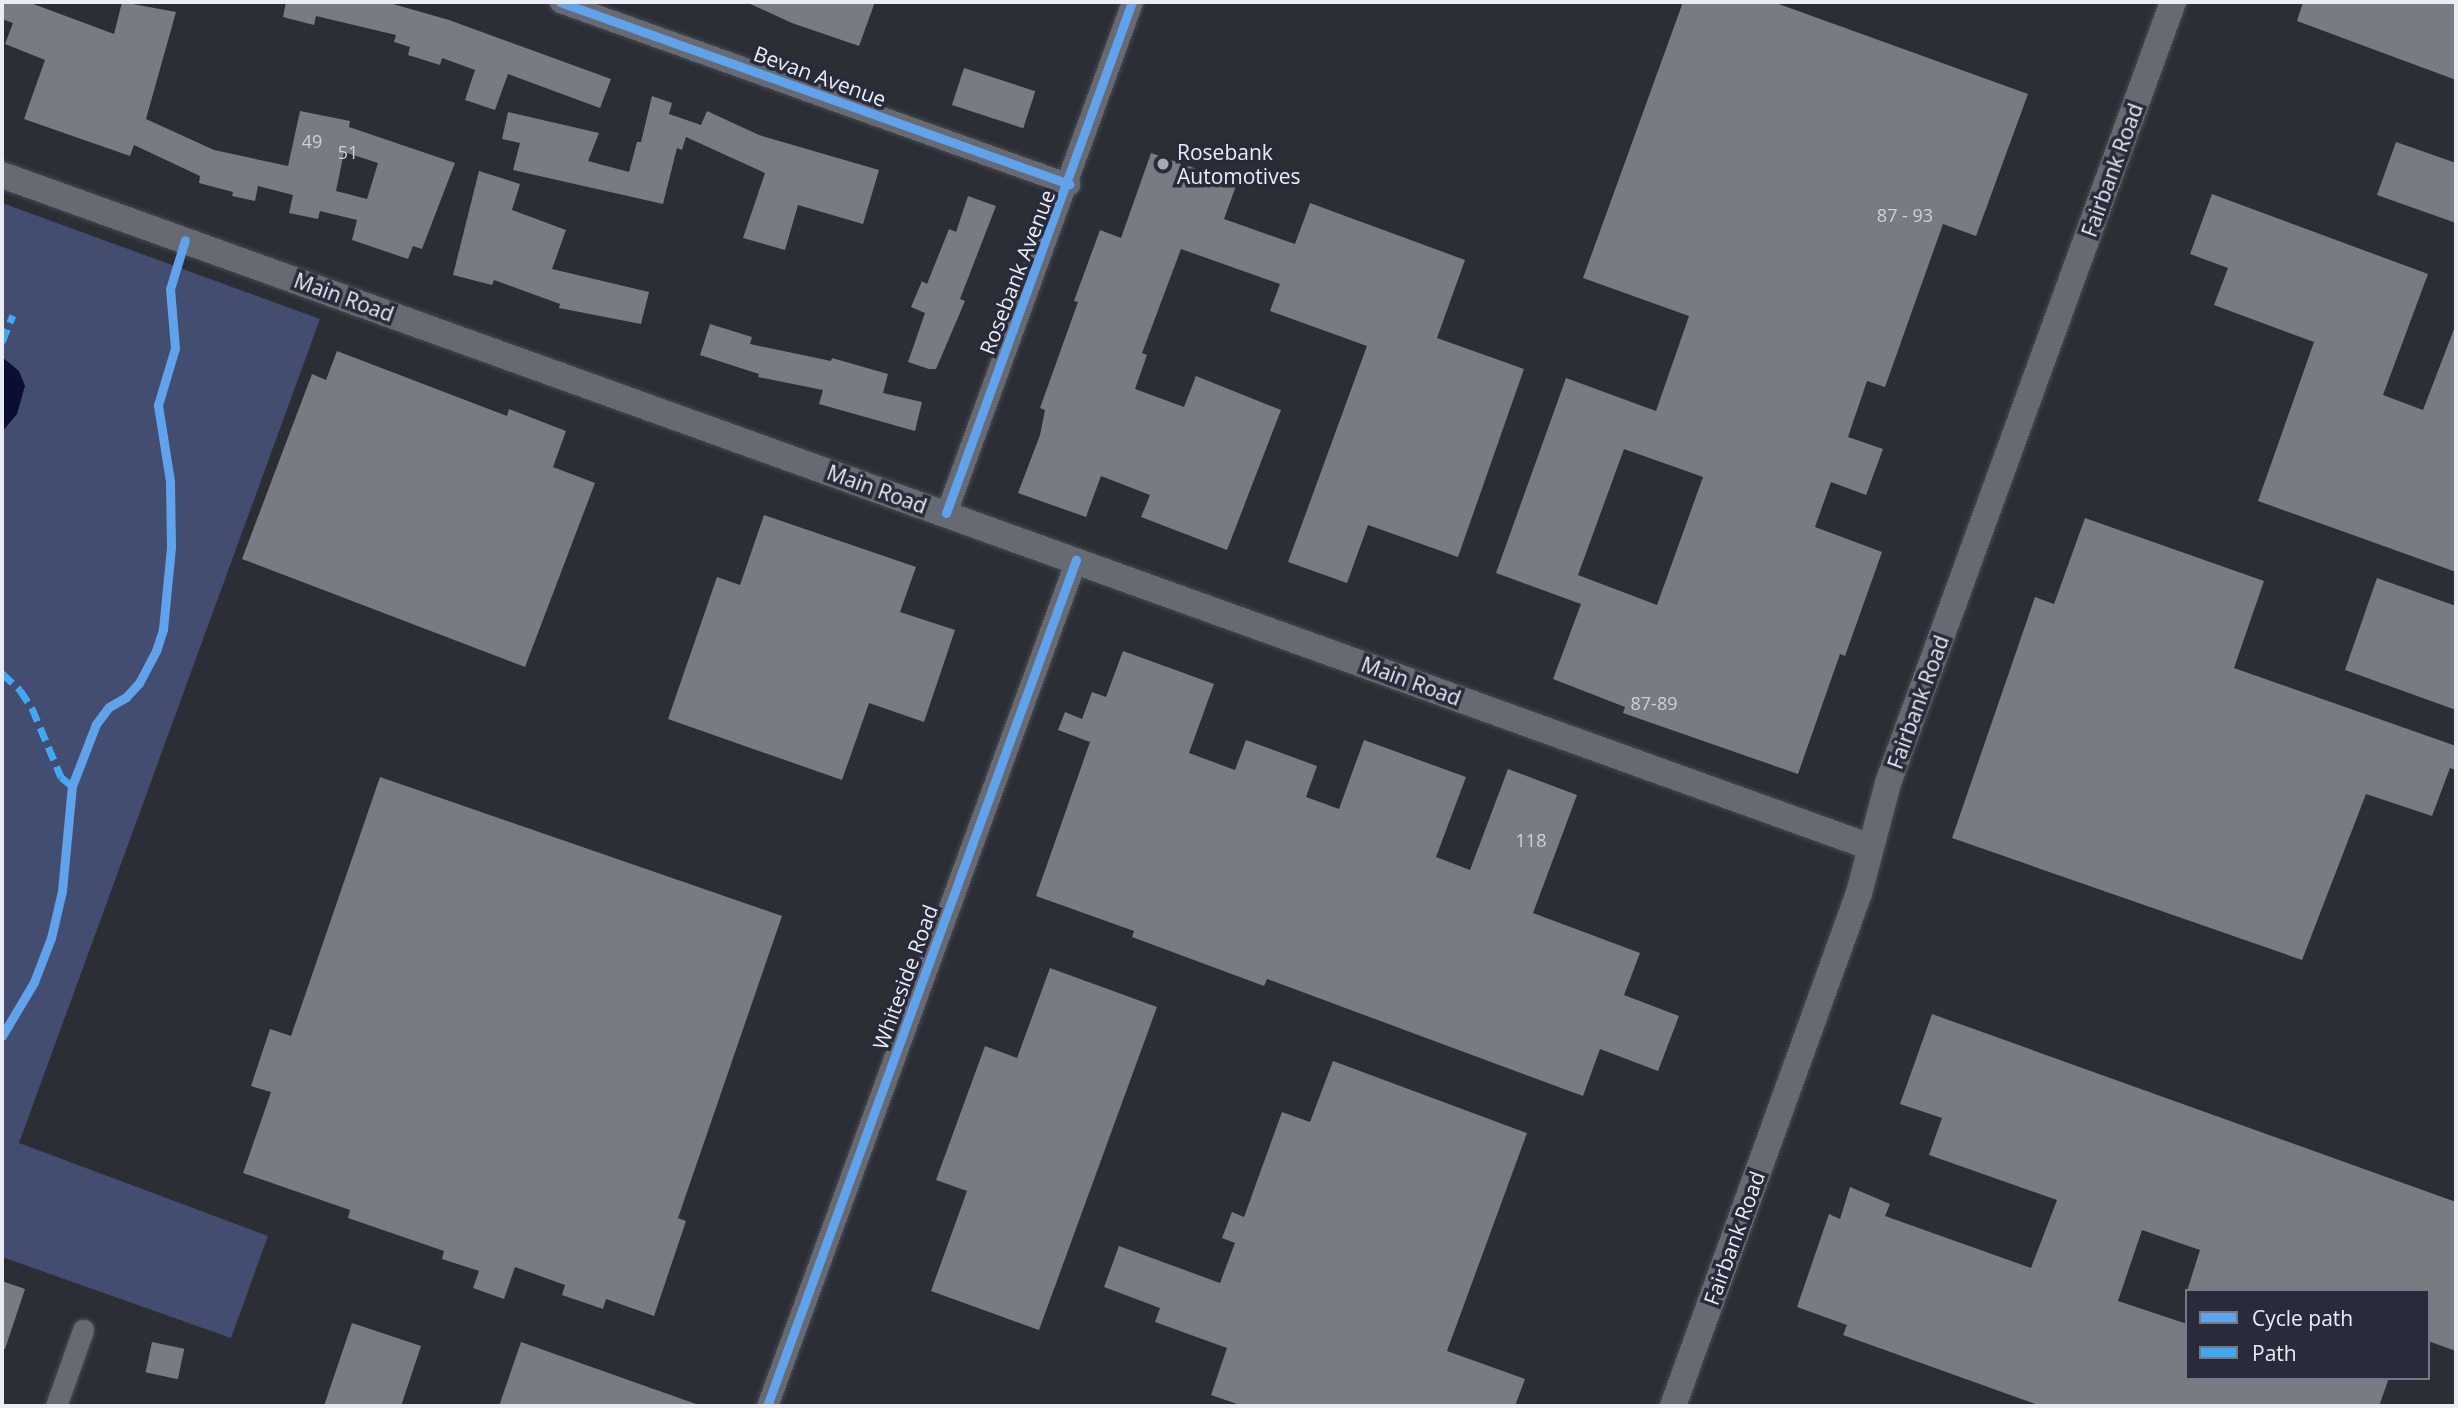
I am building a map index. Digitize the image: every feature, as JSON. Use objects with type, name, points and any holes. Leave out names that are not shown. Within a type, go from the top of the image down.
[{"type":"main road","name":"Fairbank Road","points":[[1673,1406],[1859,893],[1888,783],[2173,2]]},
{"type":"main road","name":"Main Road","points":[[2,175],[1871,847]]},
{"type":"street","name":"Bevan Avenue","points":[[560,2],[1069,184]]},
{"type":"street","name":"Rosebank Avenue","points":[[946,513],[1069,184],[1132,2]]},
{"type":"street","name":"Whiteside Road","points":[[767,1406],[1076,561]]},
{"type":"street","points":[[55,1406],[83,1330]]},
{"type":"shaded area","points":[[2,203],[320,319],[19,1143],[268,1236],[231,1338],[2,1257]]},
{"type":"shaded area","points":[[2,357],[19,371],[25,386],[17,414],[2,432]]},
{"type":"building","points":[[2,2],[28,2],[114,34],[122,2],[176,12],[146,119],[214,150],[288,166],[300,111],[350,121],[349,127],[455,163],[422,249],[413,246],[408,259],[352,240],[357,220],[320,211],[318,219],[289,213],[293,195],[258,186],[255,201],[232,196],[233,192],[199,183],[200,176],[134,145],[130,156],[24,119],[45,60],[5,44],[13,23],[2,19]],"holes":[[[344,152],[378,163],[367,199],[336,191]]]},
{"type":"building","points":[[286,2],[386,2],[449,20],[611,79],[600,108],[508,74],[495,110],[465,100],[475,70],[442,58],[440,65],[408,55],[410,47],[394,42],[396,35],[316,16],[314,25],[283,17]]},
{"type":"building","points":[[746,2],[875,2],[859,46],[792,23]]},
{"type":"building","points":[[1683,2],[1773,2],[2028,94],[1976,236],[1943,224],[1885,387],[1867,381],[1848,437],[1883,449],[1866,495],[1831,482],[1815,527],[1882,552],[1845,656],[1840,654],[1798,774],[1623,713],[1625,707],[1553,679],[1581,604],[1496,573],[1566,378],[1656,411],[1689,316],[1583,278]],"holes":[[[1624,449],[1703,477],[1657,605],[1578,575]]]},
{"type":"building","points":[[2303,2],[2456,2],[2456,80],[2297,21]]},
{"type":"building","points":[[964,68],[1035,91],[1023,128],[952,105]]},
{"type":"building","points":[[652,96],[672,103],[669,114],[701,125],[707,111],[759,135],[879,170],[863,224],[798,205],[785,250],[743,238],[765,173],[686,137],[682,150],[677,148],[663,204],[513,170],[520,143],[502,139],[508,112],[599,133],[588,161],[629,172],[637,142],[641,142]]},
{"type":"building","points":[[2396,142],[2456,163],[2456,223],[2377,195]]},
{"type":"building","points":[[1151,153],[1237,183],[1224,219],[1295,244],[1310,203],[1465,260],[1437,338],[1524,369],[1458,557],[1368,525],[1347,583],[1288,562],[1367,346],[1270,311],[1280,284],[1181,249],[1142,353],[1147,355],[1135,389],[1184,407],[1196,376],[1281,410],[1227,550],[1141,517],[1150,495],[1101,476],[1086,517],[1018,493],[1040,435],[1045,410],[1040,408],[1078,302],[1074,301],[1100,230],[1121,238]]},
{"type":"building","points":[[479,171],[520,184],[512,210],[566,230],[552,269],[649,292],[641,324],[559,308],[560,304],[494,280],[492,285],[453,275]]},
{"type":"building","points":[[2212,194],[2428,274],[2383,395],[2423,410],[2456,324],[2456,572],[2258,501],[2314,342],[2214,305],[2228,268],[2190,254]]},
{"type":"building","points":[[968,196],[996,206],[960,299],[965,301],[936,369],[929,369],[908,362],[925,313],[911,307],[922,281],[927,284],[949,229],[956,232]]},
{"type":"building","points":[[710,324],[752,337],[750,344],[831,361],[832,358],[888,374],[883,393],[922,402],[915,431],[819,404],[823,390],[758,377],[759,374],[700,355]]},
{"type":"building","points":[[337,351],[507,416],[509,409],[566,431],[553,467],[595,483],[525,667],[242,559],[312,374],[326,380]]},
{"type":"building","points":[[764,515],[916,567],[900,612],[955,630],[924,722],[869,703],[842,780],[668,719],[717,577],[740,585]]},
{"type":"building","points":[[2085,518],[2264,581],[2234,668],[2456,746],[2456,770],[2450,768],[2432,816],[2366,794],[2302,960],[1952,838],[2035,597],[2054,604]]},
{"type":"building","points":[[2377,578],[2456,606],[2456,710],[2345,670]]},
{"type":"building","points":[[1123,651],[1214,684],[1189,753],[1235,770],[1246,740],[1317,766],[1306,797],[1339,809],[1364,740],[1466,777],[1436,857],[1470,870],[1508,769],[1577,795],[1533,913],[1640,953],[1624,995],[1679,1016],[1658,1071],[1600,1049],[1583,1096],[1267,979],[1264,986],[1132,937],[1134,931],[1036,896],[1090,742],[1058,730],[1065,712],[1082,719],[1092,692],[1106,697]]},
{"type":"building","points":[[380,777],[782,916],[678,1218],[686,1221],[654,1316],[606,1299],[603,1309],[562,1295],[565,1285],[515,1267],[504,1299],[473,1288],[479,1271],[442,1259],[444,1251],[348,1218],[350,1210],[243,1173],[271,1092],[251,1086],[270,1029],[291,1036]]},
{"type":"building","points":[[1050,968],[1157,1007],[1039,1330],[931,1291],[967,1191],[936,1180],[985,1046],[1017,1058]]},
{"type":"building","points":[[1932,1014],[2456,1202],[2456,1351],[2430,1342],[2430,1289],[2188,1289],[2200,1250],[2142,1230],[2118,1301],[2185,1323],[2185,1380],[2388,1380],[2379,1406],[2041,1406],[1843,1335],[1847,1325],[1797,1307],[1829,1214],[1840,1219],[1850,1187],[1890,1204],[1885,1216],[2031,1268],[2057,1200],[1929,1155],[1942,1118],[1900,1104]]},
{"type":"building","points":[[1333,1061],[1527,1133],[1447,1351],[1525,1379],[1515,1406],[1243,1406],[1211,1395],[1227,1348],[1155,1322],[1160,1308],[1104,1287],[1119,1246],[1220,1283],[1235,1243],[1222,1238],[1232,1212],[1244,1217],[1282,1112],[1310,1122]]},
{"type":"building","points":[[2,1281],[25,1289],[5,1349],[2,1349]]},
{"type":"building","points":[[352,1323],[421,1346],[401,1406],[324,1406]]},
{"type":"building","points":[[152,1342],[184,1349],[178,1379],[146,1372]]},
{"type":"building","points":[[521,1342],[696,1404],[696,1406],[499,1406]]},
{"type":"marked path","points":[[2,342],[13,315]]},
{"type":"marked path","points":[[2,673],[20,690],[32,708],[61,777],[72,786]]},
{"type":"cycle path","points":[[560,2],[1069,184]]},
{"type":"cycle path","points":[[946,513],[1132,2]]},
{"type":"cycle path","points":[[2,1036],[34,982],[51,938],[62,891],[72,786],[96,724],[109,707],[126,697],[139,683],[156,651],[163,629],[171,547],[170,481],[158,405],[175,348],[170,289],[185,240]]},
{"type":"cycle path","points":[[767,1406],[1076,560]]},
{"type":"place","name":"Rosebank Automotives","points":[[1163,164]]}]
